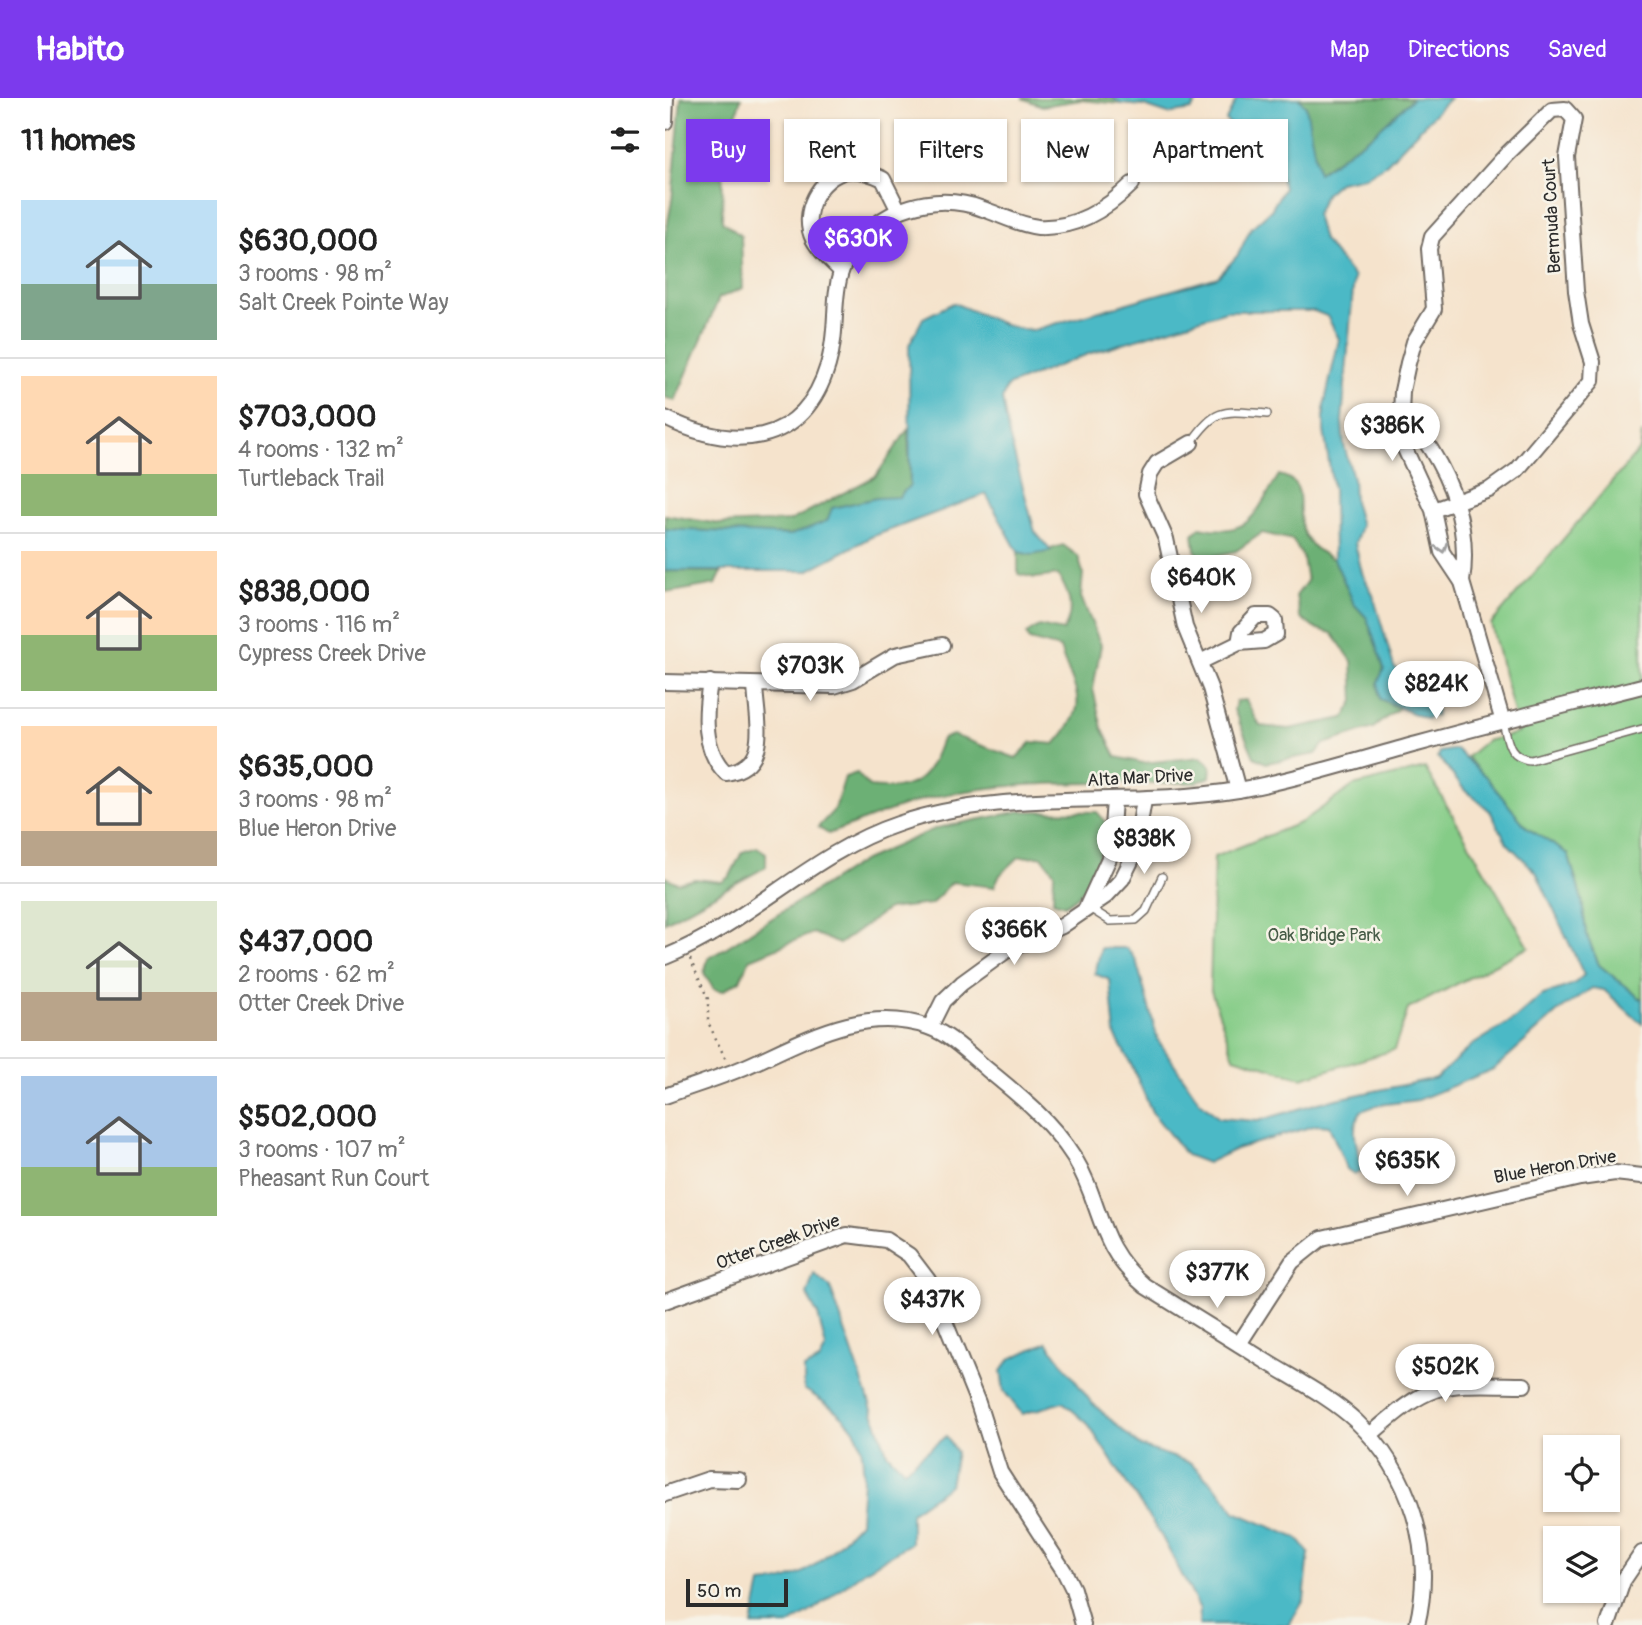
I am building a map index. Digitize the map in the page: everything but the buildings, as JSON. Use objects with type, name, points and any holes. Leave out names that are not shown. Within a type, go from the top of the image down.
[{"type":"street","points":[[665,122],[666,98]]},
{"type":"street","name":"Bermuda Court","points":[[1433,510],[1489,490],[1517,470],[1592,381],[1593,362],[1581,324],[1576,291],[1567,157],[1574,119],[1565,109],[1552,110],[1507,153],[1432,237],[1429,249],[1434,309],[1414,342],[1401,409],[1400,438],[1433,510],[1443,552],[1462,582],[1503,722]]},
{"type":"street","points":[[841,271],[813,239],[807,218],[815,195],[831,177],[848,171],[866,172],[883,178],[899,211]]},
{"type":"street","points":[[665,418],[693,432],[728,440],[758,437],[791,421],[811,401],[828,366],[833,305],[841,271],[865,235],[899,211],[924,204],[959,203],[1020,223],[1056,226],[1096,213],[1132,184]]},
{"type":"street","name":"Bermuda Court","points":[[1401,409],[1422,436],[1457,501],[1464,548],[1462,582]]},
{"type":"street","points":[[1191,443],[1157,463],[1150,474],[1146,494],[1166,539],[1185,626],[1200,662],[1238,790]]},
{"type":"street","points":[[1200,662],[1239,643]]},
{"type":"street","points":[[665,682],[843,684],[895,655],[942,645]]},
{"type":"street","points":[[710,682],[706,707],[709,745],[716,764],[726,773],[746,768],[755,758],[758,747],[755,685]]},
{"type":"street","name":"Alta Mar Drive","points":[[665,957],[721,929],[838,853],[896,824],[944,811],[1006,802],[1144,800],[1238,790],[1642,686]]},
{"type":"street","points":[[930,1027],[943,1000],[963,982],[1006,951],[1062,926],[1087,906],[1110,856],[1114,800]]},
{"type":"street","points":[[1087,906],[1096,906],[1122,879],[1135,853],[1144,800]]},
{"type":"street","points":[[665,1096],[732,1072],[792,1043],[837,1027],[892,1021],[930,1027],[944,1034],[1019,1095],[1062,1140],[1086,1181],[1107,1242],[1130,1273],[1145,1286],[1333,1404],[1370,1436],[1405,1488],[1417,1525],[1423,1563],[1423,1590],[1417,1625]]},
{"type":"street","name":"Blue Heron Drive","points":[[1238,1344],[1292,1262],[1322,1238],[1580,1178],[1615,1173],[1642,1175]]},
{"type":"street","name":"Otter Creek Drive","points":[[665,1301],[848,1235],[861,1234],[886,1240],[909,1255],[928,1280],[978,1403],[1000,1472],[1064,1571],[1077,1601],[1083,1625]]},
{"type":"street","points":[[1370,1436],[1409,1401],[1439,1387],[1524,1385]]},
{"type":"street","points":[[665,1494],[709,1479],[739,1480]]},
{"type":"street","points":[[1608,1625],[1623,1581],[1642,1553]]},
{"type":"lane","points":[[1191,443],[1209,418],[1227,412],[1266,414]]},
{"type":"lane","points":[[1503,722],[1510,751],[1520,759],[1530,760],[1642,729]]},
{"type":"lane","points":[[1087,906],[1110,921],[1136,920],[1146,911],[1162,877]]},
{"type":"path","points":[[685,948],[708,999],[708,1021],[732,1072]]},
{"type":"green space","points":[[681,98],[741,98],[735,119],[686,119],[686,182],[723,182],[722,221],[741,236],[743,288],[719,298],[675,401],[665,397],[665,238],[672,200]]},
{"type":"green space","points":[[1022,98],[1112,98],[1121,104],[1081,100],[1042,106]]},
{"type":"green space","points":[[1298,98],[1413,98],[1374,134],[1317,173],[1306,106]]},
{"type":"green space","points":[[908,429],[910,485],[899,498],[877,498],[832,508],[828,521],[791,535],[665,529],[665,515],[720,524],[790,521],[876,476]]},
{"type":"green space","points":[[1642,433],[1642,1000],[1599,965],[1586,934],[1582,900],[1568,854],[1527,828],[1467,757],[1486,741],[1519,733],[1491,624],[1640,449]]},
{"type":"green space","points":[[1279,475],[1292,480],[1298,489],[1301,524],[1305,536],[1315,548],[1334,559],[1354,604],[1367,618],[1384,669],[1378,682],[1380,698],[1400,707],[1373,728],[1324,744],[1316,754],[1266,763],[1254,757],[1234,710],[1236,701],[1246,700],[1260,726],[1289,729],[1344,718],[1354,701],[1352,661],[1332,633],[1314,628],[1300,617],[1296,596],[1307,581],[1303,558],[1293,540],[1262,533],[1236,551],[1202,559],[1195,550],[1193,534],[1200,527],[1217,530],[1241,526],[1256,511]]},
{"type":"green space","points":[[1063,545],[1078,556],[1083,573],[1081,597],[1101,645],[1093,689],[1102,728],[1116,757],[1143,763],[1201,757],[1211,766],[1210,777],[1196,783],[1062,783],[995,787],[929,798],[828,834],[818,827],[835,809],[845,777],[857,773],[869,787],[898,788],[908,785],[917,781],[931,765],[942,739],[953,735],[1016,758],[1032,742],[1055,744],[1074,717],[1077,696],[1060,648],[1029,640],[1026,634],[1039,626],[1063,631],[1069,616],[1069,603],[1066,589],[1058,575],[1035,578],[1018,574],[1018,552],[1032,555]]},
{"type":"green space","points":[[665,571],[722,572],[716,584],[672,592],[665,591]]},
{"type":"green space","name":"Oak Bridge Park","points":[[1425,768],[1529,947],[1408,1009],[1394,1050],[1302,1078],[1234,1057],[1210,988],[1214,857],[1302,822],[1353,786]]},
{"type":"green space","points":[[1021,811],[1097,812],[1105,821],[1099,858],[1090,880],[1075,898],[1064,905],[1053,901],[1054,872],[1042,856],[1019,857],[999,876],[994,887],[952,882],[931,904],[888,909],[839,944],[813,933],[750,959],[740,980],[723,991],[714,989],[704,973],[708,959],[864,860],[937,828]]},
{"type":"green space","points":[[757,847],[766,853],[766,867],[665,922],[665,877],[678,883],[695,879],[722,882],[730,876],[742,852]]},
{"type":"water","points":[[1112,98],[1200,98],[1191,110],[1168,114],[1144,106],[1121,104]]},
{"type":"water","points":[[1237,98],[1298,98],[1306,106],[1318,173],[1374,134],[1413,98],[1450,98],[1385,165],[1365,177],[1339,182],[1325,194],[1316,214],[1323,240],[1354,277],[1342,421],[1344,445],[1353,478],[1354,501],[1361,526],[1355,543],[1362,573],[1373,595],[1394,667],[1437,710],[1436,715],[1426,719],[1380,699],[1378,682],[1384,669],[1367,618],[1354,604],[1334,559],[1333,489],[1324,431],[1324,406],[1339,339],[1327,316],[1314,311],[1226,311],[1088,354],[1007,386],[1002,399],[1008,432],[1035,532],[1051,551],[1032,555],[1018,552],[986,494],[871,537],[807,571],[665,571],[665,529],[791,535],[827,521],[832,508],[877,498],[899,497],[910,485],[909,345],[923,318],[953,303],[1003,324],[1034,330],[1218,277],[1238,255],[1251,228],[1271,210],[1284,188],[1282,182],[1288,182],[1288,119],[1226,119]]},
{"type":"water","points":[[1456,749],[1486,777],[1527,828],[1568,854],[1582,900],[1586,934],[1599,965],[1642,1000],[1642,1024],[1604,990],[1592,988],[1559,1011],[1494,1069],[1418,1100],[1378,1105],[1361,1111],[1355,1134],[1361,1172],[1354,1174],[1347,1169],[1329,1126],[1317,1125],[1236,1149],[1207,1163],[1186,1155],[1152,1112],[1115,1035],[1110,980],[1095,974],[1101,948],[1127,948],[1136,960],[1158,1040],[1200,1102],[1219,1118],[1258,1121],[1318,1103],[1436,1078],[1471,1046],[1516,1018],[1541,996],[1574,984],[1584,975],[1536,872],[1507,843],[1490,811],[1463,788],[1438,757],[1440,752]]},
{"type":"water","points":[[814,1274],[830,1287],[887,1453],[904,1470],[946,1436],[956,1452],[950,1485],[911,1512],[911,1543],[864,1571],[813,1610],[788,1625],[752,1625],[761,1584],[792,1578],[804,1572],[827,1555],[860,1522],[863,1466],[857,1435],[841,1415],[804,1389],[804,1369],[819,1361],[826,1348],[818,1315],[807,1295]]},
{"type":"water","points":[[1047,1342],[1091,1402],[1140,1446],[1191,1463],[1220,1491],[1235,1512],[1297,1538],[1309,1553],[1304,1600],[1289,1625],[1199,1625],[1200,1609],[1162,1537],[1087,1423],[1063,1402],[1022,1414],[1004,1391],[1001,1371],[1010,1359]]}]
